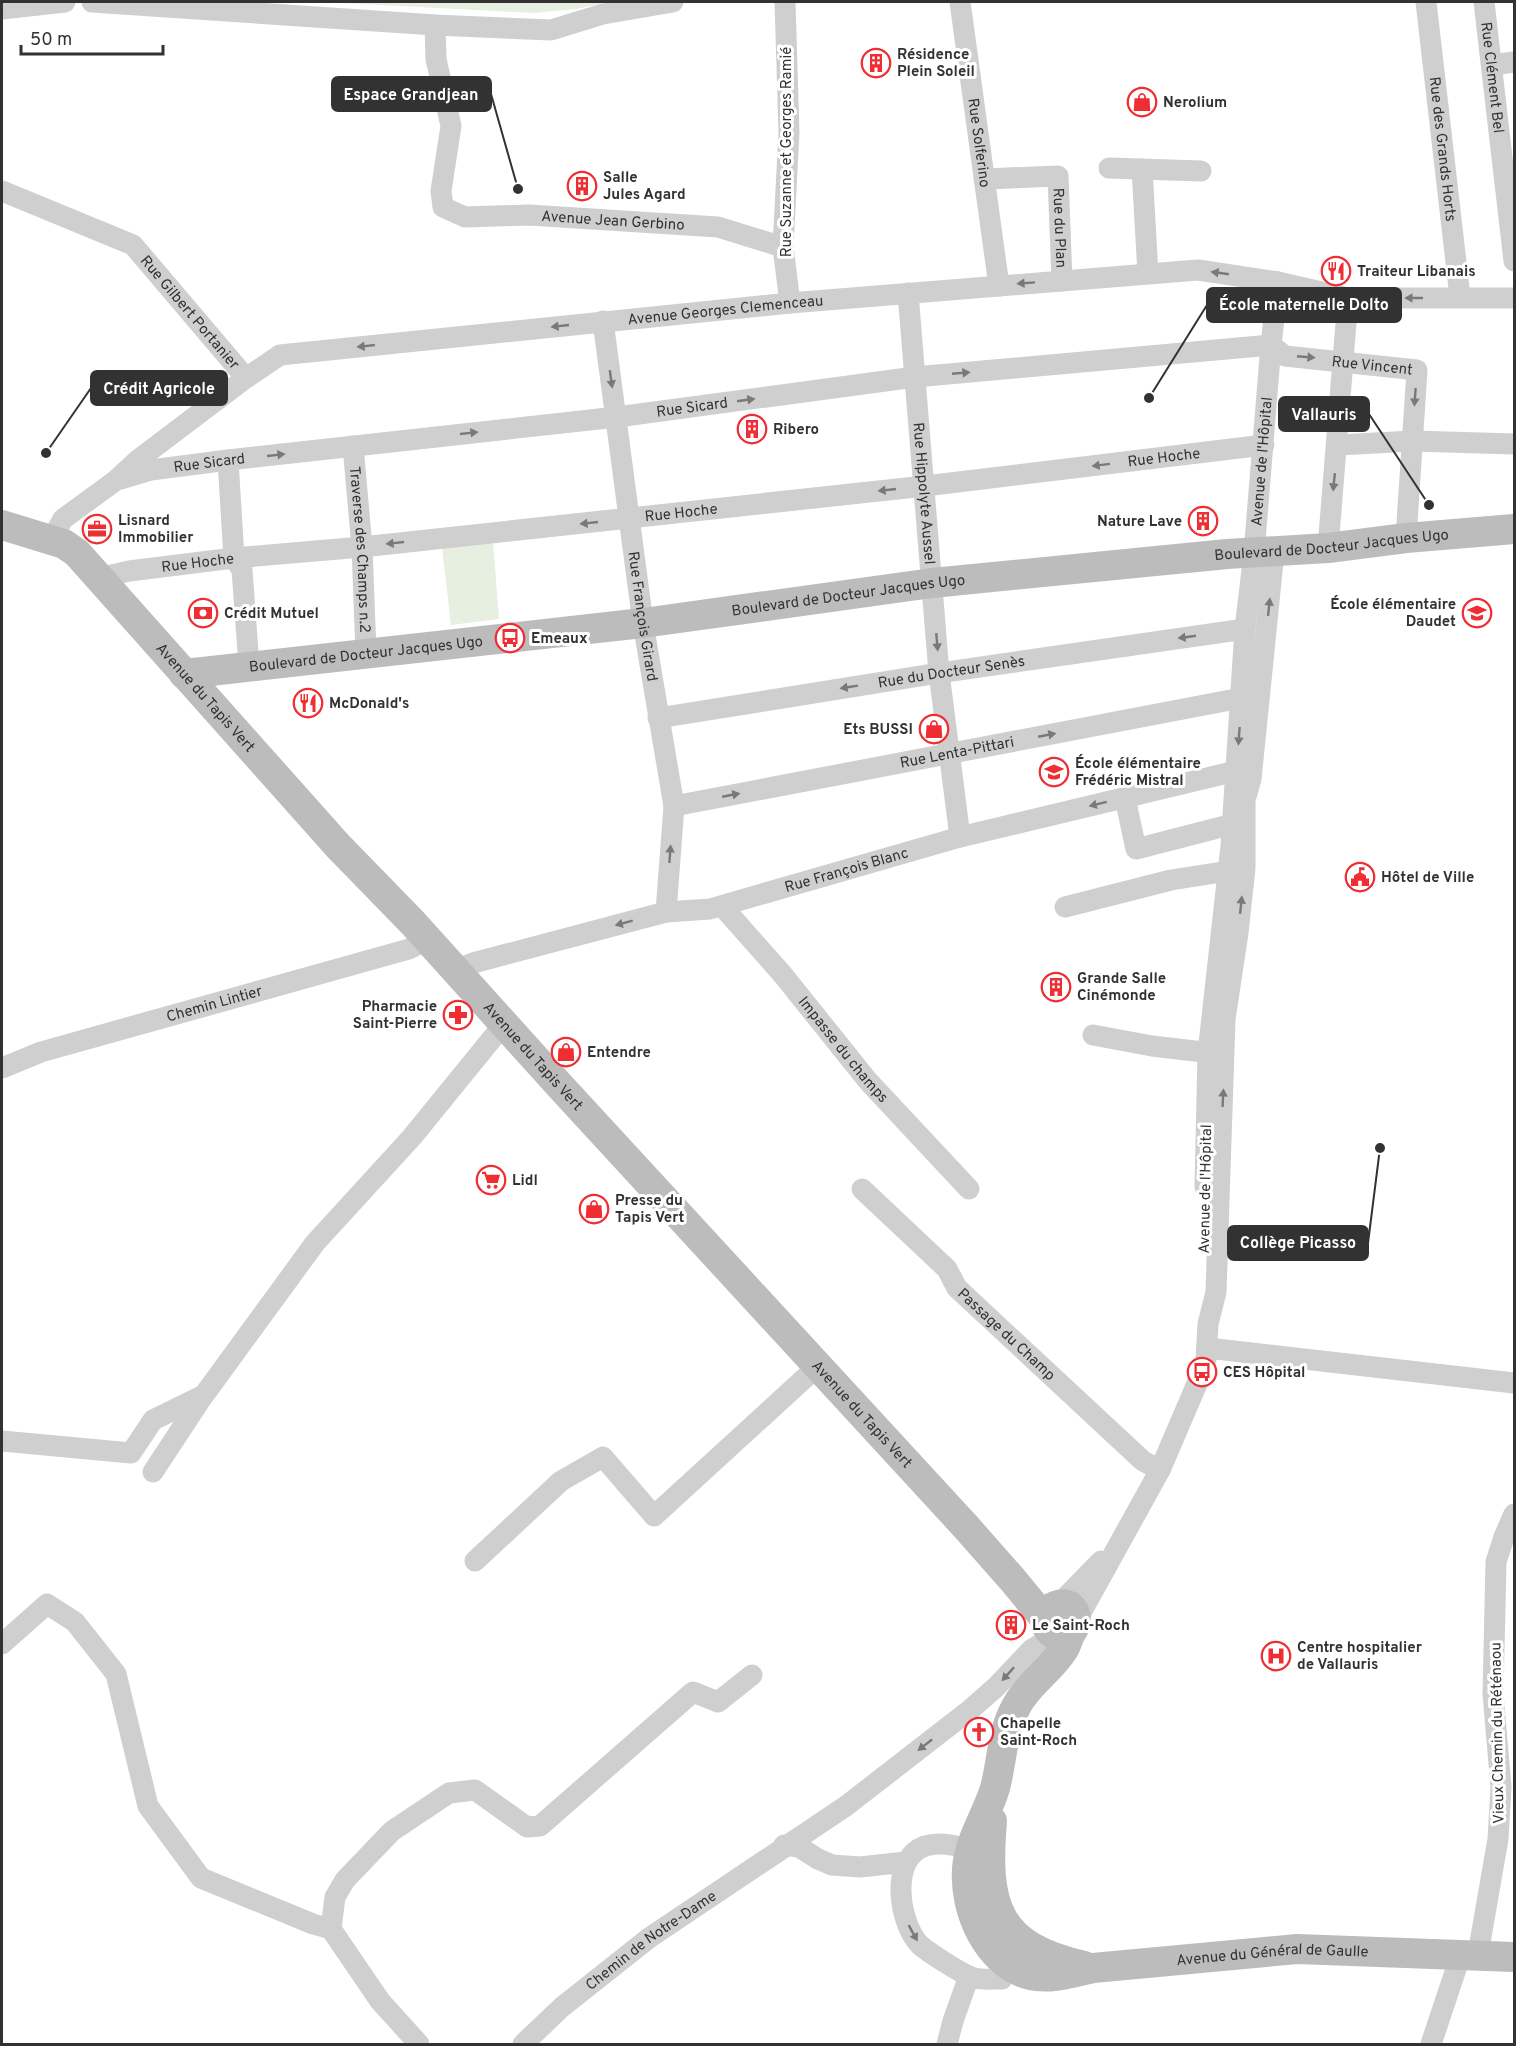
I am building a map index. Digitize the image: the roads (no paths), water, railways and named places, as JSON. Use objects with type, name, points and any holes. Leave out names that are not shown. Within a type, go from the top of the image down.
[{"type":"main road","points":[[2,525],[51,540]]},
{"type":"main road","name":"Boulevard de Docteur Jacques Ugo","points":[[184,674],[643,623],[932,584],[1227,554],[1328,548],[1406,538],[1515,529]]},
{"type":"main road","points":[[2,536],[51,540]]},
{"type":"main road","name":"Avenue du Tapis Vert","points":[[51,540],[64,544],[77,553],[338,846],[428,939],[1012,1579],[1057,1622]]},
{"type":"main road","points":[[1009,1954],[991,1888],[990,1847],[995,1788],[1005,1730],[1017,1703],[1031,1684],[1064,1649],[1057,1622]]},
{"type":"main road","points":[[995,1788],[971,1849],[967,1869],[967,1892],[970,1907],[986,1941],[1009,1954]]},
{"type":"main road","points":[[1009,1954],[1026,1945],[1044,1954],[1093,1968]]},
{"type":"main road","name":"Avenue du Général de Gaulle","points":[[1009,1954],[1066,1974],[1093,1968],[1298,1949],[1515,1957]]},
{"type":"street","points":[[2,9],[65,2]]},
{"type":"street","points":[[92,2],[435,25],[551,30],[603,14],[673,2]]},
{"type":"street","name":"Rue Suzanne et Georges Ramié","points":[[785,2],[789,132],[783,247],[790,303]]},
{"type":"street","name":"Rue Solferino","points":[[960,2],[999,286]]},
{"type":"street","name":"Rue des Grands Horts","points":[[1426,2],[1460,297]]},
{"type":"street","name":"Rue Clément Bel","points":[[1484,2],[1492,65],[1507,136],[1515,261]]},
{"type":"street","name":"Avenue Jean Gerbino","points":[[435,25],[436,58],[452,126],[441,191],[443,207],[465,217],[529,215],[718,227],[783,247]]},
{"type":"street","points":[[1492,65],[1515,62]]},
{"type":"street","points":[[1109,168],[1201,171]]},
{"type":"street","points":[[1142,169],[1148,274]]},
{"type":"street","name":"Rue du Plan","points":[[984,179],[1058,176],[1062,281]]},
{"type":"street","name":"Rue Gilbert Portanier","points":[[2,191],[134,245],[246,378]]},
{"type":"street","name":"Avenue Georges Clemenceau","points":[[51,540],[63,519],[246,378],[280,355],[790,303],[1198,270],[1278,282],[1348,298],[1515,298]]},
{"type":"street","name":"Avenue de l'Hôpital","points":[[1057,1622],[1106,1569],[1160,1470],[1202,1372],[1207,1348],[1208,1324],[1204,1292],[1216,1053],[1237,870],[1239,785],[1251,637],[1264,552],[1264,445],[1270,345],[1278,282]]},
{"type":"street","name":"Rue Hippolyte Aussel","points":[[908,293],[939,673],[960,837]]},
{"type":"street","points":[[1328,548],[1345,361],[1348,298]]},
{"type":"street","name":"Rue François Girard","points":[[603,321],[643,623],[674,806],[666,912]]},
{"type":"street","name":"Rue Vincent","points":[[1270,345],[1285,356],[1417,369],[1406,538]]},
{"type":"street","name":"Rue Sicard","points":[[115,481],[151,470],[617,417],[915,377],[1270,345]]},
{"type":"street","points":[[1338,445],[1413,441],[1512,444]]},
{"type":"street","name":"Rue Hoche","points":[[99,578],[129,571],[234,558],[362,547],[925,486],[1264,445]]},
{"type":"street","name":"Traverse des Champs n.2","points":[[353,446],[362,547],[366,653]]},
{"type":"street","points":[[228,460],[234,558],[242,570],[249,666]]},
{"type":"street","name":"Rue du Docteur Senès","points":[[658,718],[939,673],[1251,637]]},
{"type":"street","name":"Rue Lenta-Pittari","points":[[674,806],[950,754],[1248,691]]},
{"type":"street","name":"Rue François Blanc","points":[[456,970],[473,963],[666,912],[722,906],[960,837],[1125,798],[1239,785]]},
{"type":"street","points":[[1125,798],[1136,849],[1237,830]]},
{"type":"street","points":[[1065,907],[1171,880],[1237,870]]},
{"type":"street","name":"Impasse du champs","points":[[722,906],[783,975],[868,1081],[969,1189]]},
{"type":"street","name":"Chemin Lintier","points":[[2,1068],[41,1052],[409,950],[428,939]]},
{"type":"street","points":[[153,1472],[204,1395],[315,1243],[412,1137],[504,1024]]},
{"type":"street","points":[[1093,1035],[1152,1046],[1216,1053]]},
{"type":"street","name":"Passage du Champ","points":[[862,1189],[947,1269],[957,1288],[1143,1461],[1160,1470]]},
{"type":"street","points":[[1207,1348],[1515,1383]]},
{"type":"street","points":[[475,1561],[561,1481],[603,1457],[654,1516],[818,1366]]},
{"type":"street","points":[[2,1441],[131,1453],[153,1420],[204,1395]]},
{"type":"street","name":"Vieux Chemin du Réténaou","points":[[1431,2044],[1469,1954],[1498,1839],[1501,1787],[1493,1694],[1496,1562],[1515,1514]]},
{"type":"street","points":[[2,1644],[47,1604],[75,1622],[116,1674],[148,1806],[201,1878],[313,1924],[331,1929]]},
{"type":"street","name":"Chemin de Notre-Dame","points":[[523,2044],[562,2007],[649,1938],[784,1845],[846,1806],[971,1709],[996,1688],[1057,1622]]},
{"type":"street","points":[[419,2044],[380,2001],[331,1929],[334,1897],[345,1880],[392,1831],[449,1793],[475,1790],[527,1827],[540,1826],[693,1692],[718,1702],[752,1675]]},
{"type":"street","points":[[784,1845],[799,1847],[832,1865],[860,1867],[906,1862],[924,1846],[947,1844],[971,1849]]},
{"type":"street","points":[[906,1862],[901,1887],[904,1917],[919,1944],[975,1978],[1009,1954]]},
{"type":"street","points":[[860,1867],[901,1887]]},
{"type":"street","points":[[947,2044],[969,1976]]},
{"type":"place","name":"Résidence Plein Soleil","points":[[876,63]]},
{"type":"place","name":"Nerolium","points":[[1142,102]]},
{"type":"place","name":"Salle Jules Agard","points":[[582,186]]},
{"type":"place","name":"Espace Grandjean","points":[[518,189]]},
{"type":"place","name":"Traiteur Libanais","points":[[1336,271]]},
{"type":"place","name":"École maternelle Dolto","points":[[1149,398]]},
{"type":"place","name":"Ribero","points":[[752,429]]},
{"type":"place","name":"Crédit Agricole","points":[[46,453]]},
{"type":"place","name":"Vallauris","points":[[1429,505]]},
{"type":"place","name":"Nature Lave","points":[[1203,521]]},
{"type":"place","name":"Lisnard Immobilier","points":[[97,529]]},
{"type":"place","name":"Crédit Mutuel","points":[[203,613]]},
{"type":"place","name":"École élémentaire Daudet","points":[[1477,613]]},
{"type":"place","name":"Emeaux","points":[[510,638]]},
{"type":"place","name":"McDonald's","points":[[308,703]]},
{"type":"place","name":"Ets BUSSI","points":[[934,729]]},
{"type":"place","name":"École élémentaire Frédéric Mistral","points":[[1054,772]]},
{"type":"place","name":"Hôtel de Ville","points":[[1360,877]]},
{"type":"place","name":"Grande Salle Cinémonde","points":[[1056,987]]},
{"type":"place","name":"Pharmacie Saint-Pierre","points":[[458,1015]]},
{"type":"place","name":"Entendre","points":[[566,1052]]},
{"type":"place","name":"Collège Picasso","points":[[1380,1148]]},
{"type":"place","name":"Lidl","points":[[491,1180]]},
{"type":"place","name":"Presse du Tapis Vert","points":[[594,1209]]},
{"type":"place","name":"CES Hôpital","points":[[1202,1372]]},
{"type":"place","name":"Le Saint-Roch","points":[[1011,1625]]},
{"type":"place","name":"Centre hospitalier de Vallauris","points":[[1276,1656]]},
{"type":"place","name":"Chapelle Saint-Roch","points":[[979,1732]]}]
